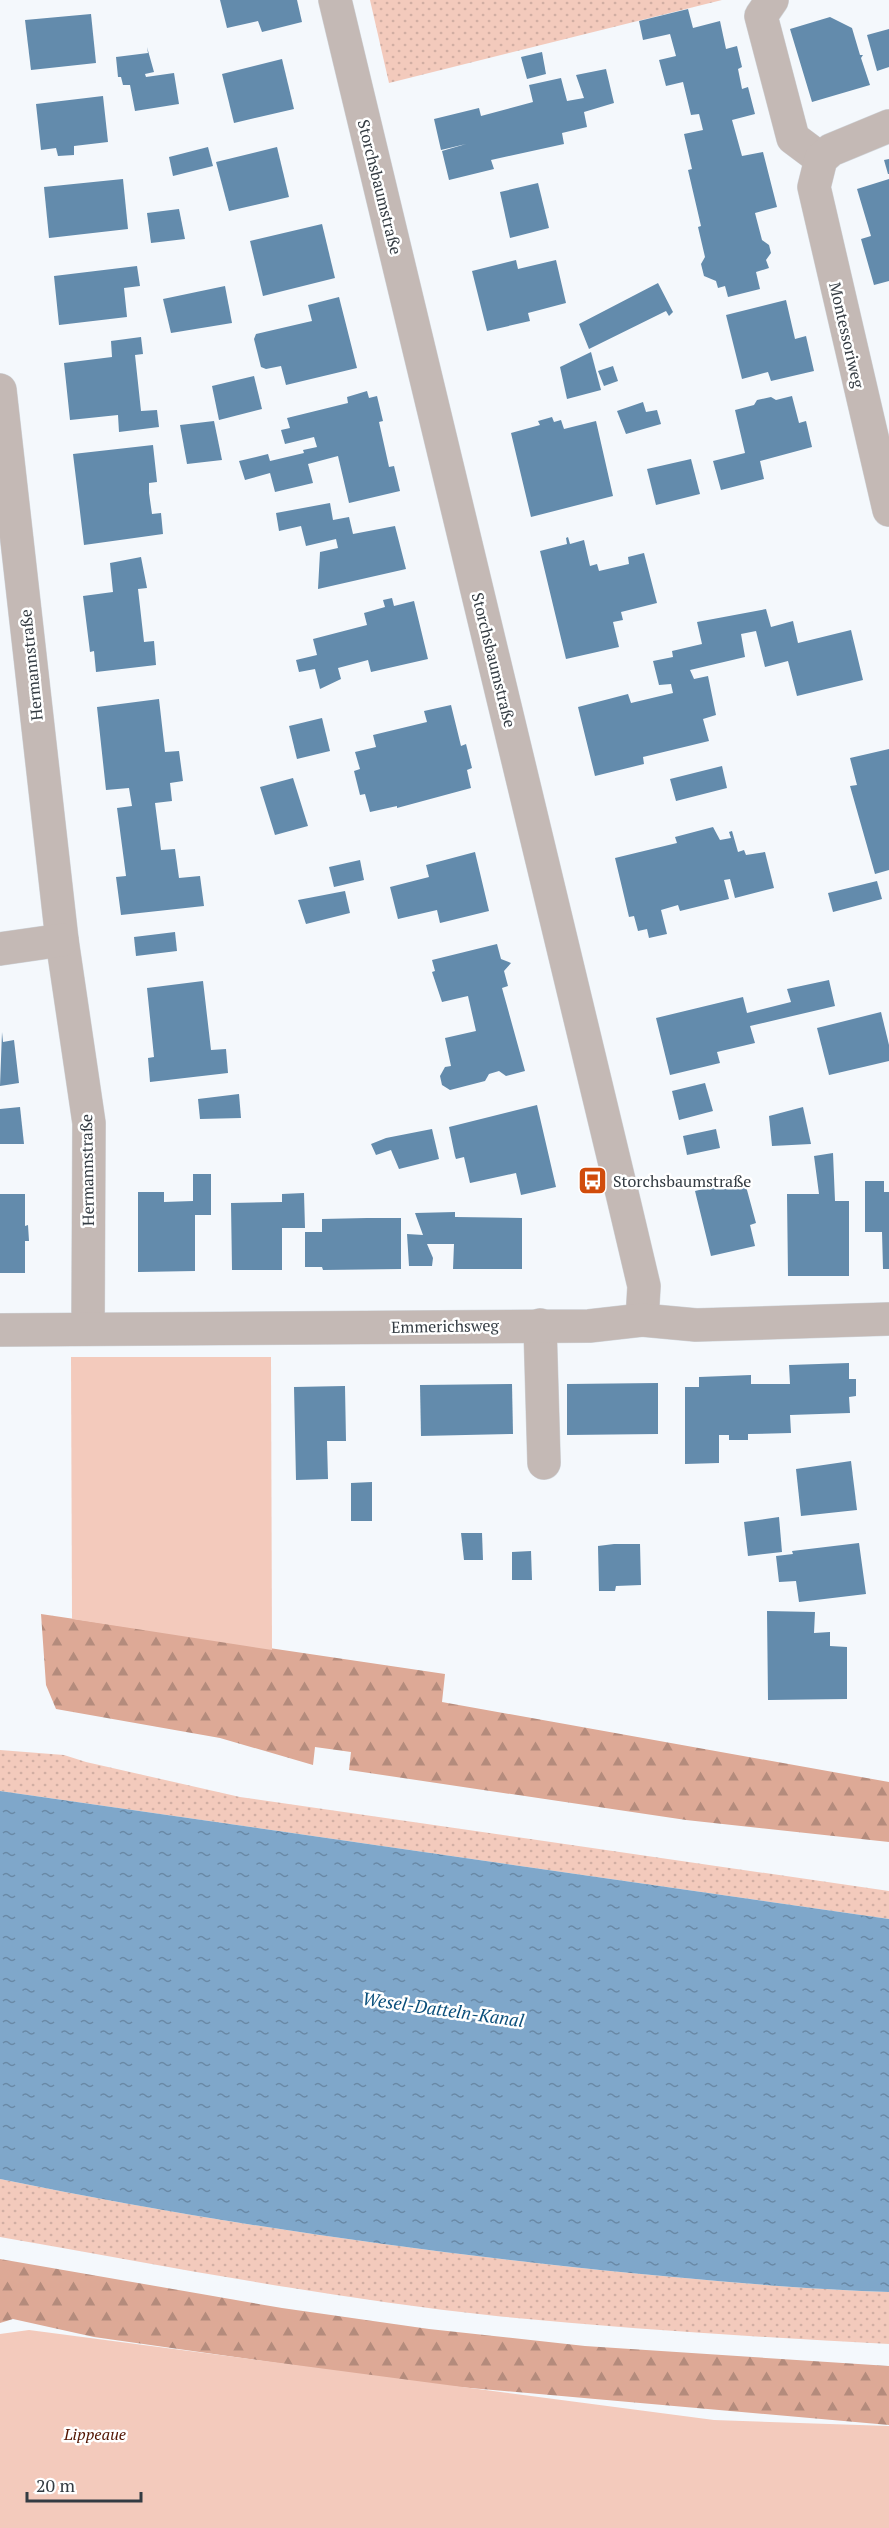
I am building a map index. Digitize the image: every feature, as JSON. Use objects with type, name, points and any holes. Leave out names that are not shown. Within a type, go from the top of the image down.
[{"type":"street","name":"Storchsbaumstraße","points":[[335,0],[644,1286],[642,1320]]},
{"type":"street","points":[[772,0],[761,16],[793,138],[821,159],[831,150],[889,126]]},
{"type":"street","name":"Montessoriweg","points":[[821,159],[814,187],[889,510]]},
{"type":"street","name":"Hermannstraße","points":[[0,390],[62,940],[89,1123],[88,1329]]},
{"type":"street","points":[[0,949],[62,940]]},
{"type":"street","name":"Emmerichsweg","points":[[0,1330],[589,1326],[642,1320],[696,1325],[889,1319]]},
{"type":"street","points":[[540,1325],[544,1463]]},
{"type":"green space","points":[[370,0],[722,0],[389,83]]},
{"type":"green space","points":[[71,1357],[271,1357],[272,1650],[72,1619]]},
{"type":"green space","points":[[41,1614],[445,1674],[442,1702],[889,1782],[889,1842],[686,1820],[349,1770],[351,1752],[315,1747],[313,1765],[220,1738],[56,1709],[46,1685]]},
{"type":"green space","points":[[0,1750],[64,1755],[240,1797],[889,1891],[889,1919],[0,1791]]},
{"type":"green space","points":[[0,2179],[149,2208],[449,2253],[708,2280],[816,2289],[889,2292],[889,2344],[643,2329],[434,2309],[247,2281],[0,2237]]},
{"type":"green space","points":[[0,2259],[282,2308],[429,2329],[585,2346],[889,2366],[889,2425],[425,2384],[94,2337],[13,2319],[0,2323]]},
{"type":"green space","name":"Lippeaue","points":[[29,2330],[714,2420],[889,2426],[889,2528],[0,2528],[0,2334]]},
{"type":"water","name":"Wesel-Datteln-Kanal","points":[[0,1791],[889,1919],[889,2292],[816,2289],[708,2280],[449,2253],[149,2208],[0,2179]]},
{"type":"building","points":[[220,0],[297,0],[302,22],[262,32],[258,21],[227,28]]},
{"type":"building","points":[[688,9],[693,28],[720,21],[726,49],[737,46],[742,67],[738,69],[742,89],[748,87],[755,114],[732,120],[742,156],[763,152],[777,207],[755,213],[762,240],[769,245],[771,253],[766,260],[769,268],[756,272],[760,289],[728,297],[725,286],[718,288],[716,281],[704,276],[701,264],[705,257],[698,227],[701,226],[688,170],[692,169],[684,134],[703,130],[699,114],[691,115],[683,82],[666,86],[659,60],[676,56],[670,34],[643,40],[639,21]]},
{"type":"building","points":[[91,14],[96,63],[31,70],[25,20]]},
{"type":"building","points":[[830,17],[852,28],[860,55],[863,55],[861,58],[870,85],[812,102],[790,29]]},
{"type":"building","points":[[889,29],[889,67],[877,71],[867,35]]},
{"type":"building","points":[[147,47],[154,72],[145,74],[146,77],[174,73],[179,104],[135,111],[130,85],[123,85],[121,77],[118,77],[116,57],[148,53]]},
{"type":"building","points":[[542,52],[546,74],[527,79],[521,57]]},
{"type":"building","points":[[282,59],[294,109],[234,123],[222,74]]},
{"type":"building","points":[[606,69],[614,103],[584,112],[587,127],[562,133],[564,144],[491,160],[494,169],[449,180],[442,151],[466,144],[441,150],[434,119],[479,108],[481,116],[533,102],[529,85],[561,78],[567,101],[584,98],[576,75]]},
{"type":"building","points":[[103,96],[108,142],[74,146],[74,155],[58,156],[56,148],[41,150],[36,104]]},
{"type":"building","points":[[208,147],[213,166],[173,176],[169,157]]},
{"type":"building","points":[[277,147],[289,197],[229,211],[216,162]]},
{"type":"building","points":[[889,159],[889,174],[888,174],[884,160]]},
{"type":"building","points":[[123,179],[128,229],[49,238],[44,187]]},
{"type":"building","points":[[889,179],[889,281],[874,285],[861,239],[871,236],[857,189]]},
{"type":"building","points":[[538,183],[549,228],[510,238],[500,192]]},
{"type":"building","points":[[179,209],[185,239],[151,243],[147,213]]},
{"type":"building","points":[[322,224],[335,278],[263,296],[250,241]]},
{"type":"building","points":[[516,260],[518,269],[556,260],[566,303],[528,313],[530,321],[487,331],[472,271]]},
{"type":"building","points":[[137,266],[140,286],[124,288],[127,317],[59,325],[54,276]]},
{"type":"building","points":[[658,283],[673,312],[669,316],[666,311],[589,349],[579,324]]},
{"type":"building","points":[[225,286],[232,323],[171,333],[163,299]]},
{"type":"building","points":[[339,297],[357,368],[286,385],[281,366],[266,369],[261,367],[254,339],[256,334],[312,321],[308,305]]},
{"type":"building","points":[[786,300],[795,339],[806,336],[814,371],[771,381],[768,372],[742,379],[726,315]]},
{"type":"building","points":[[141,337],[143,354],[135,355],[141,411],[157,410],[159,427],[119,432],[118,415],[70,420],[64,363],[112,357],[111,341]]},
{"type":"building","points":[[591,352],[601,390],[567,399],[560,367]]},
{"type":"building","points":[[613,366],[618,381],[604,386],[598,371]]},
{"type":"building","points":[[254,376],[262,409],[219,420],[212,386]]},
{"type":"building","points":[[367,391],[369,398],[377,396],[383,421],[379,422],[389,467],[394,466],[400,491],[349,503],[338,456],[308,464],[313,483],[275,492],[270,473],[245,480],[239,461],[268,454],[270,461],[304,453],[303,450],[317,447],[314,437],[285,444],[281,430],[290,428],[287,418],[348,403],[347,397]]},
{"type":"building","points":[[792,396],[799,423],[806,421],[812,447],[760,461],[764,479],[721,490],[713,461],[745,453],[735,410],[754,405],[757,400],[771,397],[776,400]]},
{"type":"building","points":[[643,402],[646,412],[657,410],[661,424],[626,434],[617,411]]},
{"type":"building","points":[[552,417],[554,422],[561,420],[564,429],[596,421],[613,496],[531,517],[511,433],[540,425],[538,421]]},
{"type":"building","points":[[214,421],[222,460],[187,464],[180,425]]},
{"type":"building","points":[[153,445],[157,482],[149,483],[149,493],[152,514],[161,513],[163,534],[84,545],[73,454]]},
{"type":"building","points":[[691,459],[700,494],[656,505],[647,469]]},
{"type":"building","points":[[330,503],[333,520],[349,517],[353,534],[395,526],[406,569],[318,589],[320,552],[338,548],[336,539],[306,546],[301,526],[279,531],[276,513]]},
{"type":"building","points":[[568,537],[570,544],[584,540],[590,566],[597,564],[599,571],[629,564],[628,557],[644,553],[657,603],[621,612],[623,620],[613,622],[619,647],[566,659],[540,551],[567,544],[566,538]]},
{"type":"building","points":[[141,557],[147,588],[138,589],[144,642],[154,641],[156,665],[96,672],[94,651],[90,652],[83,596],[113,592],[110,563]]},
{"type":"building","points":[[392,598],[394,606],[414,601],[428,659],[371,672],[368,660],[338,668],[341,679],[320,689],[315,669],[299,672],[296,660],[317,655],[313,639],[367,625],[364,613],[385,607],[383,600]]},
{"type":"building","points":[[766,609],[771,627],[793,621],[798,643],[851,630],[863,680],[797,696],[788,661],[765,667],[756,631],[741,634],[745,657],[690,670],[694,679],[708,676],[716,715],[703,719],[709,741],[643,757],[644,764],[595,776],[578,707],[628,694],[631,703],[673,693],[671,684],[659,685],[653,661],[673,657],[672,651],[702,644],[697,622]]},
{"type":"building","points":[[159,699],[165,752],[179,751],[183,781],[170,783],[172,801],[155,803],[161,850],[175,849],[179,878],[200,876],[204,906],[121,915],[116,877],[126,876],[117,808],[132,806],[129,788],[106,790],[97,707]]},
{"type":"building","points":[[451,705],[461,746],[466,744],[472,768],[467,770],[471,788],[397,808],[397,806],[370,812],[365,794],[360,795],[354,771],[360,769],[355,752],[376,747],[373,735],[427,722],[424,711]]},
{"type":"building","points":[[322,718],[330,751],[297,759],[289,726]]},
{"type":"building","points":[[889,749],[889,870],[875,874],[850,786],[857,785],[850,758]]},
{"type":"building","points":[[722,766],[727,788],[676,801],[670,779]]},
{"type":"building","points":[[293,778],[308,826],[275,835],[260,787]]},
{"type":"building","points":[[713,827],[720,840],[731,838],[729,832],[732,831],[738,852],[744,850],[746,855],[765,852],[774,888],[735,898],[730,879],[724,880],[729,899],[680,911],[678,905],[661,910],[667,934],[649,938],[647,929],[638,931],[634,916],[629,917],[615,858],[677,843],[675,837]]},
{"type":"building","points":[[475,852],[489,911],[440,923],[437,910],[398,919],[390,887],[429,877],[426,865]]},
{"type":"building","points":[[360,860],[364,880],[334,887],[329,867]]},
{"type":"building","points":[[877,881],[882,899],[833,912],[828,893]]},
{"type":"building","points":[[345,891],[350,913],[306,924],[298,900]]},
{"type":"building","points":[[175,932],[177,951],[136,956],[134,937]]},
{"type":"building","points":[[497,944],[501,959],[511,963],[504,971],[508,986],[502,988],[525,1071],[506,1076],[499,1071],[489,1074],[485,1081],[450,1090],[442,1085],[440,1076],[445,1067],[451,1066],[445,1038],[476,1031],[468,996],[442,1002],[432,972],[435,971],[432,960]]},
{"type":"building","points":[[829,980],[835,1006],[750,1026],[755,1043],[717,1052],[720,1063],[670,1075],[656,1018],[743,997],[747,1013],[791,1002],[787,989]]},
{"type":"building","points":[[203,981],[211,1050],[226,1049],[228,1073],[150,1082],[148,1058],[154,1057],[147,988]]},
{"type":"building","points":[[881,1012],[889,1045],[889,1061],[829,1075],[817,1028]]},
{"type":"building","points":[[2,1032],[3,1042],[14,1040],[19,1083],[0,1086]]},
{"type":"building","points":[[705,1083],[713,1111],[679,1120],[672,1091]]},
{"type":"building","points":[[239,1094],[241,1118],[200,1119],[198,1099]]},
{"type":"building","points":[[537,1105],[556,1187],[521,1195],[516,1173],[470,1183],[464,1157],[456,1159],[449,1127]]},
{"type":"building","points":[[20,1107],[24,1144],[0,1144],[0,1109]]},
{"type":"building","points":[[803,1107],[811,1144],[772,1146],[769,1116]]},
{"type":"building","points":[[432,1129],[439,1159],[399,1169],[391,1150],[376,1155],[371,1144],[386,1138]]},
{"type":"building","points":[[716,1129],[720,1148],[687,1155],[683,1136]]},
{"type":"building","points":[[833,1153],[835,1201],[849,1201],[849,1276],[788,1276],[787,1194],[819,1194],[814,1156]]},
{"type":"building","points":[[193,1174],[211,1174],[211,1215],[195,1215],[195,1271],[138,1272],[138,1192],[164,1192],[164,1202],[193,1201]]},
{"type":"building","points":[[744,1179],[756,1223],[750,1225],[755,1246],[711,1256],[695,1191]]},
{"type":"building","points":[[865,1181],[884,1181],[884,1192],[889,1192],[889,1269],[883,1269],[882,1232],[865,1232]]},
{"type":"building","points":[[304,1193],[305,1228],[282,1228],[282,1270],[232,1270],[231,1203],[282,1202],[282,1194]]},
{"type":"building","points":[[0,1194],[25,1194],[25,1226],[28,1225],[29,1241],[25,1241],[25,1273],[0,1273]]},
{"type":"building","points":[[455,1212],[455,1217],[522,1218],[522,1269],[453,1269],[454,1244],[427,1244],[433,1258],[432,1266],[409,1266],[407,1234],[423,1235],[415,1213]]},
{"type":"building","points":[[401,1218],[401,1269],[323,1270],[322,1267],[305,1267],[305,1232],[322,1232],[322,1219]]},
{"type":"building","points":[[849,1363],[849,1379],[856,1379],[856,1396],[849,1397],[850,1413],[790,1415],[791,1433],[748,1434],[748,1440],[729,1440],[729,1435],[719,1435],[719,1463],[685,1464],[685,1387],[699,1387],[699,1377],[751,1375],[751,1384],[790,1384],[789,1365]]},
{"type":"building","points":[[658,1383],[658,1434],[567,1435],[567,1384]]},
{"type":"building","points":[[512,1384],[513,1434],[421,1436],[420,1385]]},
{"type":"building","points":[[345,1386],[346,1441],[327,1441],[328,1479],[296,1480],[294,1387]]},
{"type":"building","points":[[851,1461],[857,1510],[801,1516],[796,1469]]},
{"type":"building","points":[[372,1482],[372,1521],[351,1521],[351,1483]]},
{"type":"building","points":[[779,1517],[782,1552],[748,1556],[744,1522]]},
{"type":"building","points":[[461,1533],[482,1533],[483,1560],[464,1560]]},
{"type":"building","points":[[859,1543],[866,1594],[799,1602],[796,1581],[779,1582],[776,1556],[793,1554],[792,1551]]},
{"type":"building","points":[[640,1544],[641,1585],[616,1586],[615,1591],[599,1591],[598,1546]]},
{"type":"building","points":[[531,1551],[532,1580],[512,1580],[512,1552]]},
{"type":"building","points":[[767,1611],[815,1612],[814,1633],[830,1632],[830,1646],[847,1647],[847,1699],[768,1700]]},
{"type":"place","name":"Storchsbaumstraße","points":[[592,1181]]}]
